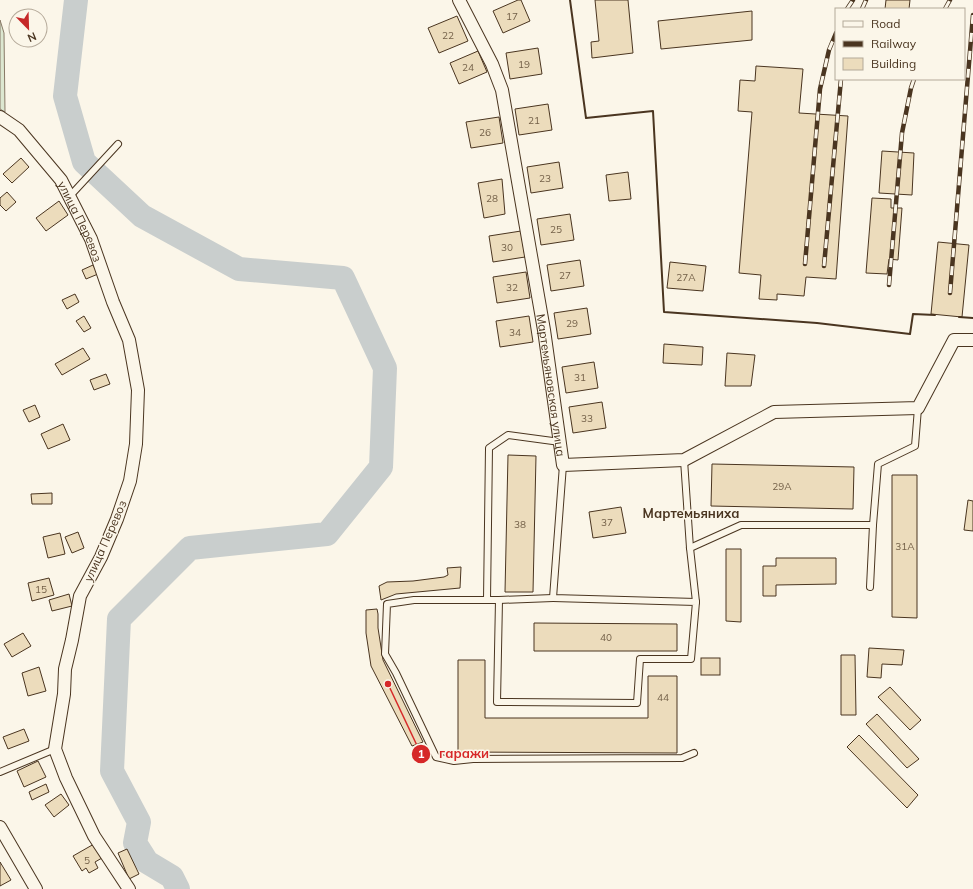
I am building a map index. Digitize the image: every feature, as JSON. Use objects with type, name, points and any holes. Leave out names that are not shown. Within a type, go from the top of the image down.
[{"type":"street","name":"Мартемьяновская улица","points":[[459,0],[492,64],[502,90],[544,330],[563,465],[684,460],[774,412],[918,408]]},
{"type":"street","name":"улица Перевоз","points":[[0,117],[19,130],[73,193],[113,302],[129,340],[138,390],[136,444],[130,481],[118,519],[80,596],[65,669],[64,694],[55,749]]},
{"type":"street","points":[[918,408],[954,340],[973,340]]},
{"type":"street","points":[[55,749],[66,778],[94,836],[129,889]]},
{"type":"street","points":[[0,827],[36,889]]},
{"type":"lane","points":[[73,193],[118,144]]},
{"type":"lane","points":[[870,587],[878,464],[915,446],[918,408]]},
{"type":"lane","points":[[487,600],[489,448],[508,435],[560,442]]},
{"type":"lane","points":[[499,600],[497,702],[637,702],[640,659],[691,659],[696,602],[690,548],[684,460]]},
{"type":"lane","points":[[553,598],[563,465]]},
{"type":"lane","points":[[690,548],[741,525],[873,525]]},
{"type":"lane","points":[[694,753],[682,758],[473,759],[454,761],[436,757],[396,673],[385,654],[387,604],[414,600],[499,600],[553,598],[696,602]]},
{"type":"lane","points":[[0,772],[55,749]]},
{"type":"green space","points":[[0,20],[4,33],[5,112],[0,109]]},
{"type":"building","points":[[521,0],[530,21],[503,33],[493,11]]},
{"type":"building","points":[[595,0],[628,0],[633,53],[592,58],[591,42],[599,41]]},
{"type":"building","points":[[886,0],[910,0],[909,8],[885,8]]},
{"type":"building","points":[[752,11],[752,40],[661,49],[658,21]]},
{"type":"building","points":[[457,16],[468,41],[439,53],[428,28]]},
{"type":"building","points":[[538,48],[542,74],[510,79],[506,53]]},
{"type":"building","points":[[478,51],[487,72],[459,84],[450,63]]},
{"type":"building","points":[[756,66],[803,69],[799,113],[848,116],[836,279],[806,277],[804,296],[777,294],[777,300],[759,299],[761,275],[739,273],[752,112],[738,111],[740,80],[755,81]]},
{"type":"building","points":[[548,104],[552,130],[519,135],[515,109]]},
{"type":"building","points":[[499,117],[503,143],[471,148],[466,122]]},
{"type":"building","points":[[882,151],[914,153],[912,195],[879,193]]},
{"type":"building","points":[[21,158],[29,167],[12,183],[3,174]]},
{"type":"building","points":[[559,162],[563,188],[531,193],[527,167]]},
{"type":"building","points":[[628,172],[631,199],[609,201],[606,175]]},
{"type":"building","points":[[502,179],[505,214],[484,218],[478,183]]},
{"type":"building","points":[[7,192],[16,202],[6,211],[0,205],[0,198]]},
{"type":"building","points":[[872,198],[891,199],[891,208],[902,208],[898,260],[889,259],[887,274],[866,273]]},
{"type":"building","points":[[59,201],[68,215],[46,231],[36,218]]},
{"type":"building","points":[[570,214],[574,240],[541,245],[537,219]]},
{"type":"building","points":[[521,231],[525,257],[493,262],[489,236]]},
{"type":"building","points":[[938,242],[969,245],[962,317],[931,314]]},
{"type":"building","points":[[580,260],[584,286],[551,291],[547,265]]},
{"type":"building","points":[[670,262],[706,266],[703,291],[667,288]]},
{"type":"building","points":[[93,265],[98,274],[86,279],[82,270]]},
{"type":"building","points":[[526,272],[530,298],[497,303],[493,277]]},
{"type":"building","points":[[75,294],[79,302],[67,309],[62,300]]},
{"type":"building","points":[[587,308],[591,334],[558,339],[554,313]]},
{"type":"building","points":[[84,316],[91,328],[84,332],[76,321]]},
{"type":"building","points":[[529,316],[533,342],[500,347],[496,321]]},
{"type":"building","points":[[664,344],[703,347],[702,365],[663,363]]},
{"type":"building","points":[[83,348],[90,359],[62,375],[55,364]]},
{"type":"building","points":[[727,353],[755,355],[751,386],[725,386]]},
{"type":"building","points":[[594,362],[598,388],[566,393],[562,367]]},
{"type":"building","points":[[106,374],[110,384],[94,390],[90,380]]},
{"type":"building","points":[[602,402],[606,428],[573,433],[569,407]]},
{"type":"building","points":[[35,405],[40,417],[29,422],[23,410]]},
{"type":"building","points":[[63,424],[70,440],[48,449],[41,434]]},
{"type":"building","points":[[508,455],[536,456],[533,592],[505,592]]},
{"type":"building","points":[[712,464],[854,467],[853,509],[711,506]]},
{"type":"building","points":[[892,475],[917,475],[917,618],[892,617]]},
{"type":"building","points":[[52,493],[52,504],[32,504],[31,494]]},
{"type":"building","points":[[968,500],[973,501],[973,531],[964,530]]},
{"type":"building","points":[[621,507],[626,533],[593,538],[589,512]]},
{"type":"building","points":[[78,532],[84,548],[72,553],[65,537]]},
{"type":"building","points":[[60,533],[65,554],[48,558],[43,537]]},
{"type":"building","points":[[726,549],[741,549],[741,622],[726,621]]},
{"type":"building","points":[[776,558],[836,558],[836,584],[776,585],[776,596],[763,596],[763,566],[776,566]]},
{"type":"building","points":[[461,567],[460,588],[396,594],[381,600],[379,586],[387,582],[413,581],[444,577],[448,575],[447,568]]},
{"type":"building","points":[[49,578],[54,595],[32,601],[28,583]]},
{"type":"building","points":[[69,594],[72,606],[52,611],[49,600]]},
{"type":"building","points":[[377,609],[378,628],[383,660],[423,742],[412,746],[371,666],[366,633],[366,610]]},
{"type":"building","points":[[534,623],[677,624],[677,651],[534,651]]},
{"type":"building","points":[[23,633],[31,646],[12,657],[4,644]]},
{"type":"building","points":[[869,648],[904,650],[902,665],[882,664],[881,678],[867,677]]},
{"type":"building","points":[[841,655],[855,655],[856,715],[841,715]]},
{"type":"building","points":[[701,658],[720,658],[720,675],[701,675]]},
{"type":"building","points":[[458,660],[485,660],[485,718],[648,718],[648,676],[677,676],[677,753],[458,752]]},
{"type":"building","points":[[39,667],[46,691],[28,696],[22,673]]},
{"type":"building","points":[[890,687],[921,720],[910,730],[878,697]]},
{"type":"building","points":[[877,714],[919,759],[907,768],[866,724]]},
{"type":"building","points":[[24,729],[29,741],[8,749],[3,737]]},
{"type":"building","points":[[859,735],[918,795],[907,808],[847,747]]},
{"type":"building","points":[[38,761],[46,777],[24,787],[17,771]]},
{"type":"building","points":[[46,784],[49,792],[32,800],[29,792]]},
{"type":"building","points":[[61,794],[69,805],[54,817],[45,805]]},
{"type":"building","points":[[94,844],[102,858],[95,862],[98,868],[89,873],[86,868],[82,871],[73,856]]},
{"type":"building","points":[[127,849],[139,874],[129,879],[118,853]]},
{"type":"building","points":[[0,862],[11,880],[0,886]]},
{"type":"waterway","points":[[76,0],[65,96],[84,162],[142,216],[239,269],[343,278],[385,368],[381,467],[327,534],[190,548],[119,619],[112,771],[139,822],[135,843],[147,862],[172,877],[178,889]]},
{"type":"railway","points":[[848,8],[853,0]]},
{"type":"railway","points":[[862,8],[866,0]]},
{"type":"railway","points":[[946,8],[950,0]]},
{"type":"railway","points":[[950,293],[973,15]]},
{"type":"railway","points":[[805,264],[820,89],[829,50],[835,35]]},
{"type":"railway","points":[[824,266],[841,80]]},
{"type":"railway","points":[[889,285],[902,133],[914,80]]},
{"type":"wall","points":[[570,0],[586,118],[653,111],[664,312],[817,323],[910,334],[913,314],[935,315]]},
{"type":"wall","points":[[959,317],[973,318]]},
{"type":"place","name":"гаражи","points":[[388,684]]},
{"type":"district","name":"Мартемьяниха","points":[[691,513]]}]
